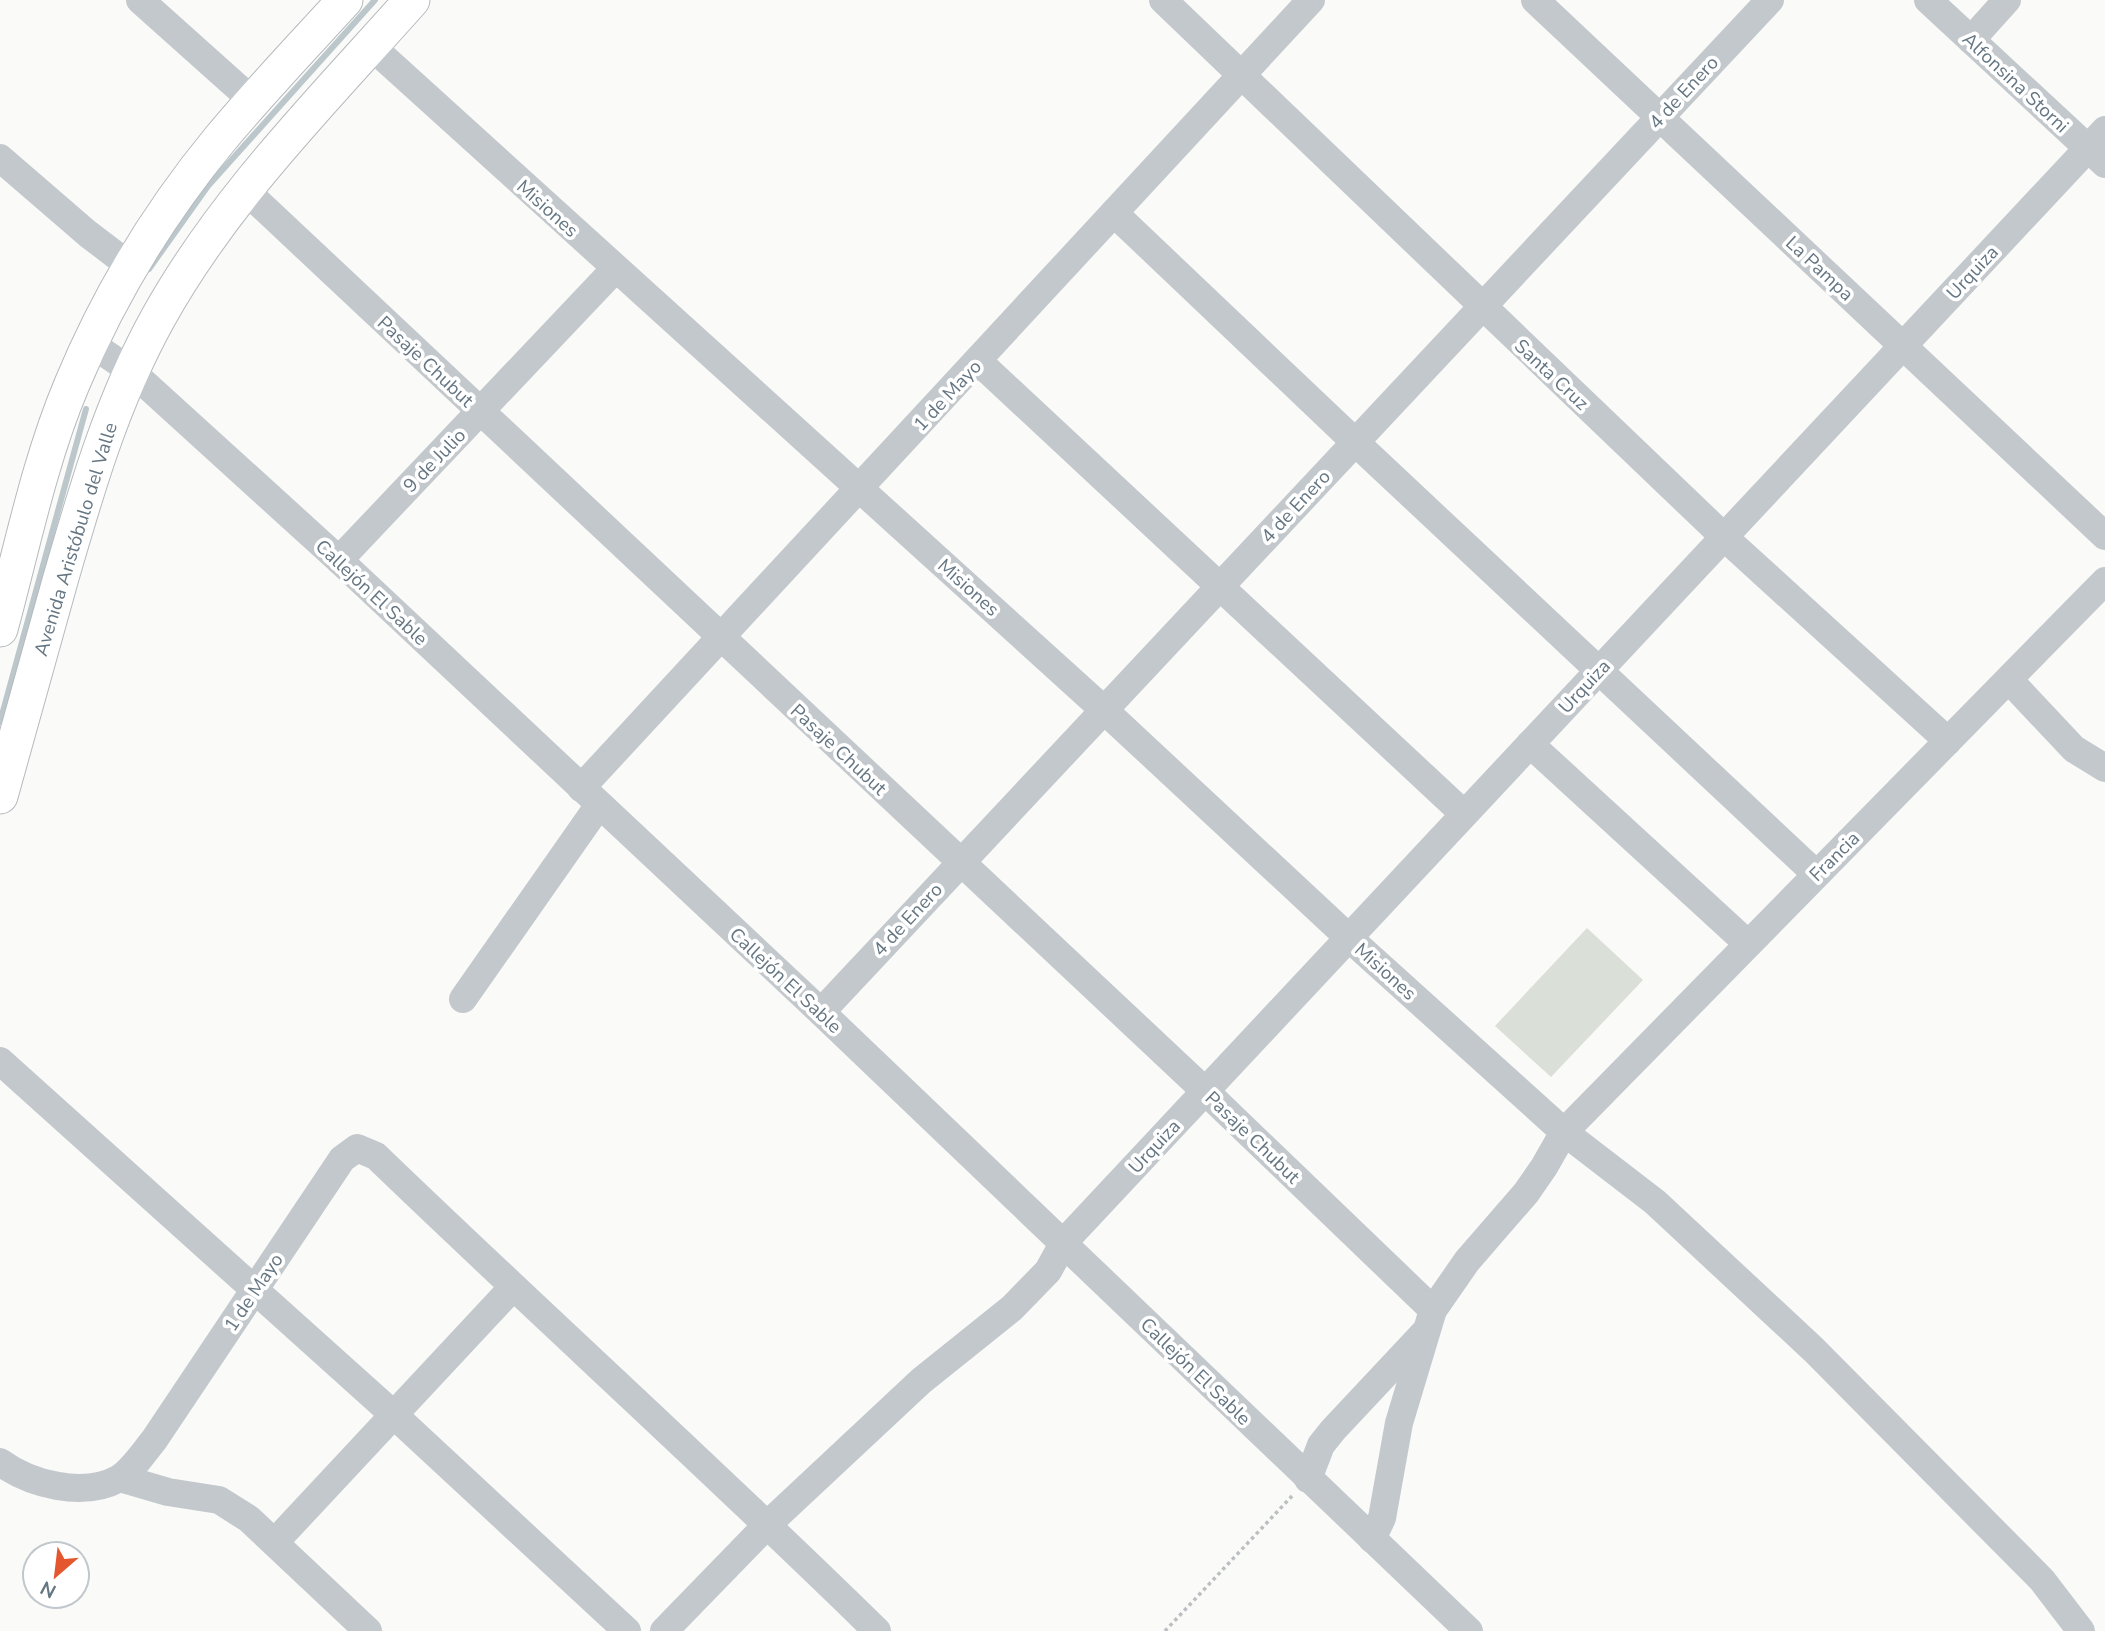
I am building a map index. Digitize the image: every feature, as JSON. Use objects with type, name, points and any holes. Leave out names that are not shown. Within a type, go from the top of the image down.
[{"type":"main road","points":[[0,629],[49,451],[71,387],[89,343],[130,266],[192,174],[253,101],[345,0]]},
{"type":"main road","name":"Avenida Aristóbulo del Valle","points":[[0,796],[85,492],[104,436],[131,371],[158,318],[183,276],[244,189],[412,0]]},
{"type":"street","points":[[140,0],[253,101]]},
{"type":"street","name":"Santa Cruz","points":[[1163,0],[1724,537],[1948,741]]},
{"type":"street","name":"1 de Mayo","points":[[463,999],[590,797],[720,638],[1311,0]]},
{"type":"street","name":"La Pampa","points":[[1535,0],[2105,536]]},
{"type":"street","name":"4 de Enero","points":[[821,1012],[1770,0]]},
{"type":"street","name":"Alfonsina Storni","points":[[1928,0],[1970,40],[2099,147]]},
{"type":"street","points":[[1970,40],[2007,0]]},
{"type":"street","name":"Misiones","points":[[371,46],[1104,710],[1349,938],[1564,1132],[1655,1202],[1814,1350],[2042,1580],[2078,1630]]},
{"type":"street","name":"Urquiza","points":[[664,1631],[768,1524],[921,1381],[1013,1308],[1048,1271],[1064,1242],[1464,814],[1903,346],[2099,147]]},
{"type":"street","points":[[0,158],[88,234],[130,266]]},
{"type":"street","name":"Pasaje Chubut","points":[[244,189],[1205,1091],[1430,1320]]},
{"type":"street","points":[[1114,213],[1354,442],[1816,874]]},
{"type":"street","name":"9 de Julio","points":[[339,560],[615,269]]},
{"type":"street","name":"Callejón El Sable","points":[[89,343],[131,371],[339,560],[1064,1242],[1469,1631]]},
{"type":"street","points":[[978,361],[1464,814]]},
{"type":"street","points":[[0,551],[36,496]]},
{"type":"street","name":"Francia","points":[[1430,1320],[1467,1261],[1525,1193],[1564,1132],[2105,581]]},
{"type":"street","points":[[2009,680],[2074,750],[2105,768]]},
{"type":"street","points":[[1530,744],[1747,943]]},
{"type":"street","points":[[0,1061],[394,1415],[627,1631]]},
{"type":"street","name":"1 de Mayo","points":[[120,1478],[154,1440],[342,1159],[357,1148],[376,1156],[513,1287]]},
{"type":"street","points":[[275,1542],[513,1287],[768,1524],[877,1631]]},
{"type":"street","points":[[1308,1479],[1321,1446],[1333,1430],[1430,1320]]},
{"type":"street","points":[[1372,1539],[1382,1518],[1399,1423],[1430,1320]]},
{"type":"street","points":[[0,1462],[41,1482],[73,1488],[98,1487],[120,1478],[168,1492],[219,1500],[249,1518],[369,1631]]},
{"type":"path","points":[[1165,1631],[1308,1479]]},
{"type":"shaded area","points":[[1587,928],[1643,980],[1551,1077],[1495,1026]]},
{"type":"waterway","points":[[149,269],[208,186],[375,0]]},
{"type":"waterway","points":[[0,722],[86,409]]}]
